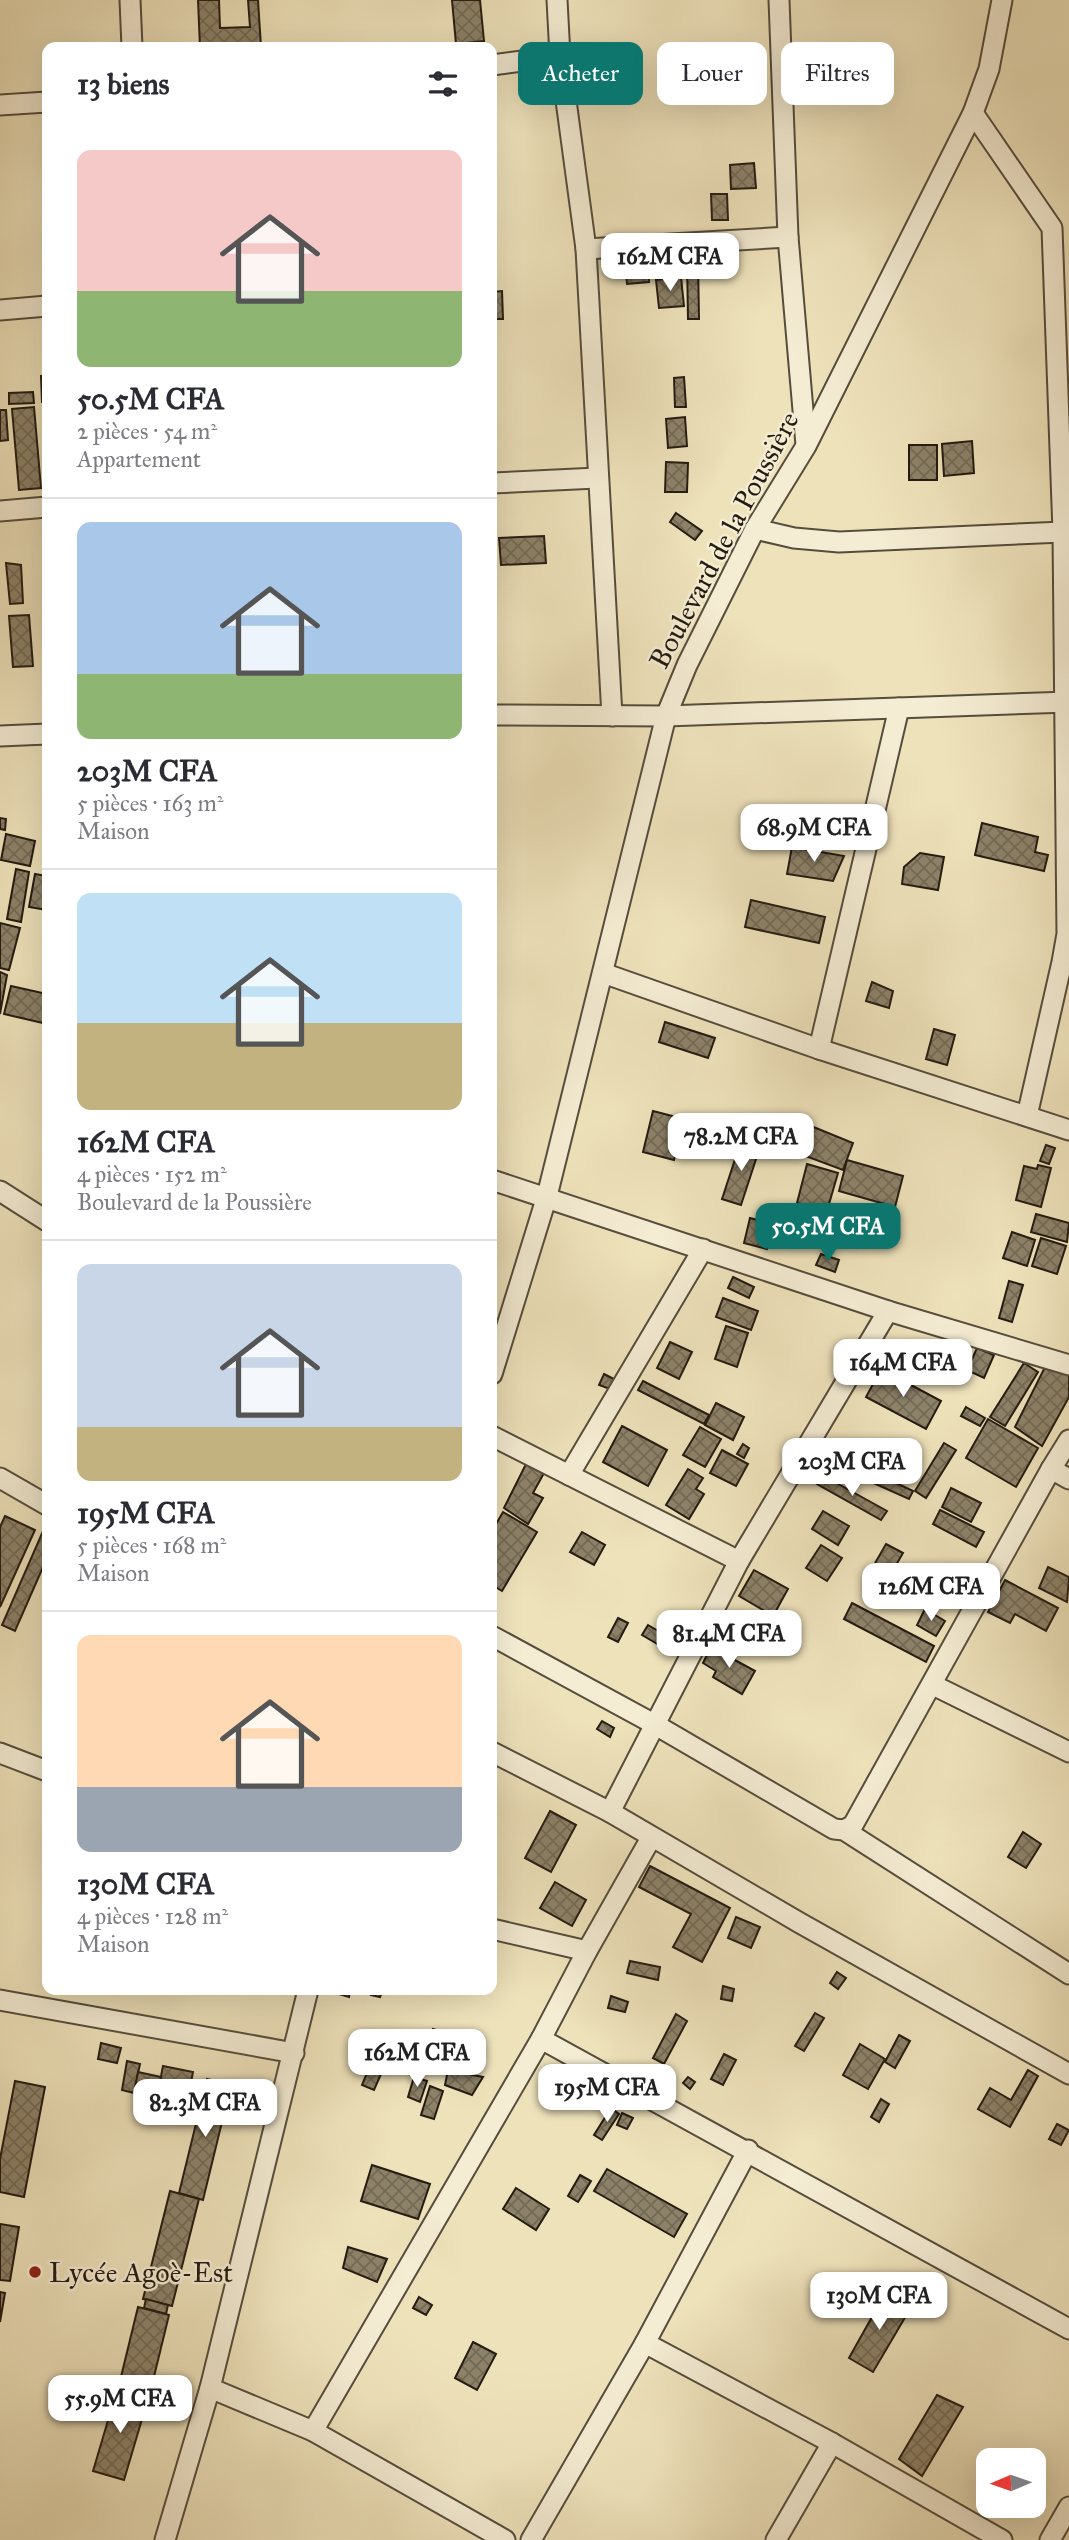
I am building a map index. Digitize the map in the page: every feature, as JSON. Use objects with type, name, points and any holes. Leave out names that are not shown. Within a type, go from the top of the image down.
[{"type":"street","points":[[130,0],[132,42]]},
{"type":"street","points":[[557,0],[559,42]]},
{"type":"street","points":[[779,0],[788,237],[806,446]]},
{"type":"street","name":"Boulevard de la Poussière","points":[[497,1358],[547,1196],[666,716],[687,665],[755,529],[806,446],[974,113],[989,69],[1002,0]]},
{"type":"street","points":[[497,64],[518,62]]},
{"type":"street","points":[[0,105],[42,102]]},
{"type":"street","points":[[567,105],[586,249],[612,716]]},
{"type":"street","points":[[974,113],[1061,228],[1067,934],[1027,1116]]},
{"type":"street","points":[[586,249],[788,237]]},
{"type":"street","points":[[0,310],[42,306]]},
{"type":"street","points":[[497,483],[597,478]]},
{"type":"street","points":[[0,511],[42,508]]},
{"type":"street","points":[[755,529],[794,538],[839,542],[1063,532]]},
{"type":"street","points":[[497,715],[666,716],[1066,702]]},
{"type":"street","points":[[819,1049],[899,708]]},
{"type":"street","points":[[0,736],[42,734]]},
{"type":"street","points":[[603,973],[819,1049],[1069,1130]]},
{"type":"street","points":[[497,1181],[888,1311],[1069,1365]]},
{"type":"street","points":[[0,1191],[42,1217]]},
{"type":"street","points":[[569,1475],[703,1249]]},
{"type":"street","points":[[610,1812],[739,1561],[888,1311]]},
{"type":"street","points":[[497,1439],[739,1561]]},
{"type":"street","points":[[844,1830],[853,1825],[1069,1440]]},
{"type":"street","points":[[1051,1469],[1069,1479]]},
{"type":"street","points":[[0,1478],[42,1502]]},
{"type":"street","points":[[497,1639],[654,1724],[834,1829],[844,1830],[1069,1974]]},
{"type":"street","points":[[933,1685],[1069,1752]]},
{"type":"street","points":[[0,1754],[42,1769]]},
{"type":"street","points":[[497,1755],[610,1812],[1069,2074]]},
{"type":"street","points":[[313,2431],[541,2039],[587,1951],[652,1838]]},
{"type":"street","points":[[497,1930],[587,1951]]},
{"type":"street","points":[[165,2540],[210,2388],[308,1995]]},
{"type":"street","points":[[0,2000],[294,2053]]},
{"type":"street","points":[[541,2039],[748,2150],[1069,2329]]},
{"type":"street","points":[[531,2540],[645,2343],[748,2150]]},
{"type":"street","points":[[645,2343],[832,2443],[1002,2540]]},
{"type":"street","points":[[210,2388],[313,2431],[505,2540]]},
{"type":"street","points":[[776,2540],[832,2443]]},
{"type":"street","points":[[1050,2540],[1069,2507]]},
{"type":"building","points":[[198,0],[219,0],[220,28],[250,27],[248,0],[258,0],[261,42],[200,42]]},
{"type":"building","points":[[452,0],[480,0],[484,41],[456,42]]},
{"type":"building","points":[[754,163],[756,188],[731,189],[730,165]]},
{"type":"building","points":[[711,194],[727,194],[728,220],[712,220]]},
{"type":"building","points":[[648,261],[649,282],[627,284],[625,262]]},
{"type":"building","points":[[687,261],[698,261],[699,319],[688,319]]},
{"type":"building","points":[[681,277],[684,306],[659,308],[656,280]]},
{"type":"building","points":[[502,291],[503,319],[497,319],[497,292]]},
{"type":"building","points":[[684,377],[686,407],[675,407],[674,378]]},
{"type":"building","points":[[33,392],[34,403],[9,404],[9,393]]},
{"type":"building","points":[[34,407],[41,488],[19,490],[12,409]]},
{"type":"building","points":[[0,410],[6,410],[8,440],[0,441]]},
{"type":"building","points":[[685,417],[687,446],[668,448],[666,419]]},
{"type":"building","points":[[972,441],[974,473],[944,476],[942,444]]},
{"type":"building","points":[[909,445],[937,445],[937,480],[909,480]]},
{"type":"building","points":[[666,462],[688,463],[687,492],[665,492]]},
{"type":"building","points":[[676,513],[702,531],[695,540],[670,522]]},
{"type":"building","points":[[544,536],[546,563],[501,565],[499,538]]},
{"type":"building","points":[[6,563],[21,565],[23,603],[10,604]]},
{"type":"building","points":[[29,615],[33,666],[13,667],[9,616]]},
{"type":"building","points":[[0,818],[6,819],[5,830],[0,829]]},
{"type":"building","points":[[982,823],[1038,837],[1035,852],[1048,855],[1044,871],[975,855]]},
{"type":"building","points":[[6,834],[35,841],[30,866],[1,860]]},
{"type":"building","points":[[792,847],[844,856],[833,881],[787,874]]},
{"type":"building","points":[[920,853],[944,857],[938,890],[902,884],[904,867]]},
{"type":"building","points":[[16,869],[29,872],[21,922],[7,919]]},
{"type":"building","points":[[35,874],[42,875],[42,909],[29,907]]},
{"type":"building","points":[[751,900],[825,917],[819,943],[745,927]]},
{"type":"building","points":[[0,923],[20,928],[9,970],[0,968]]},
{"type":"building","points":[[0,972],[7,975],[0,1014]]},
{"type":"building","points":[[872,982],[893,991],[889,1008],[866,1001]]},
{"type":"building","points":[[11,986],[42,993],[42,1023],[4,1014]]},
{"type":"building","points":[[665,1022],[715,1038],[708,1058],[659,1042]]},
{"type":"building","points":[[934,1029],[955,1035],[947,1065],[926,1059]]},
{"type":"building","points":[[653,1111],[684,1119],[674,1160],[643,1152]]},
{"type":"building","points":[[811,1126],[853,1143],[843,1170],[800,1154]]},
{"type":"building","points":[[741,1141],[760,1147],[741,1205],[722,1199]]},
{"type":"building","points":[[1046,1145],[1055,1148],[1049,1164],[1040,1161]]},
{"type":"building","points":[[847,1160],[903,1176],[895,1207],[839,1191]]},
{"type":"building","points":[[807,1164],[838,1173],[827,1211],[797,1203]]},
{"type":"building","points":[[1038,1165],[1051,1168],[1041,1207],[1016,1200],[1024,1166],[1037,1169]]},
{"type":"building","points":[[1036,1214],[1069,1223],[1067,1242],[1031,1232]]},
{"type":"building","points":[[750,1218],[773,1224],[767,1249],[744,1243]]},
{"type":"building","points":[[1012,1232],[1035,1240],[1027,1266],[1003,1258]]},
{"type":"building","points":[[1041,1238],[1066,1246],[1057,1274],[1032,1266]]},
{"type":"building","points":[[821,1254],[839,1260],[835,1272],[816,1265]]},
{"type":"building","points":[[733,1277],[754,1287],[749,1298],[728,1288]]},
{"type":"building","points":[[1009,1281],[1023,1285],[1012,1322],[999,1318]]},
{"type":"building","points":[[723,1298],[758,1311],[751,1330],[716,1317]]},
{"type":"building","points":[[726,1326],[748,1333],[737,1367],[715,1359]]},
{"type":"building","points":[[670,1342],[692,1352],[679,1379],[657,1368]]},
{"type":"building","points":[[977,1348],[994,1355],[984,1378],[967,1370]]},
{"type":"building","points":[[1024,1363],[1038,1372],[1005,1426],[990,1417]]},
{"type":"building","points":[[1047,1363],[1069,1375],[1069,1397],[1042,1446],[1015,1427]]},
{"type":"building","points":[[881,1369],[941,1401],[926,1429],[866,1397]]},
{"type":"building","points":[[604,1374],[614,1379],[610,1389],[599,1385]]},
{"type":"building","points":[[643,1381],[709,1415],[704,1424],[638,1390]]},
{"type":"building","points":[[716,1403],[744,1417],[733,1440],[705,1425]]},
{"type":"building","points":[[966,1407],[985,1418],[980,1426],[961,1416]]},
{"type":"building","points":[[988,1419],[1038,1448],[1016,1487],[966,1458]]},
{"type":"building","points":[[622,1426],[667,1450],[648,1486],[603,1462]]},
{"type":"building","points":[[700,1427],[721,1439],[705,1467],[683,1455]]},
{"type":"building","points":[[944,1443],[956,1450],[926,1498],[915,1491]]},
{"type":"building","points":[[743,1444],[749,1448],[744,1458],[737,1454]]},
{"type":"building","points":[[722,1450],[748,1464],[736,1486],[710,1473]]},
{"type":"building","points":[[526,1464],[544,1473],[533,1493],[543,1498],[528,1524],[504,1508]]},
{"type":"building","points":[[688,1469],[703,1478],[696,1489],[704,1494],[689,1519],[666,1505]]},
{"type":"building","points":[[875,1473],[913,1491],[909,1499],[871,1482]]},
{"type":"building","points":[[822,1475],[887,1511],[881,1520],[817,1484]]},
{"type":"building","points":[[951,1488],[981,1503],[971,1522],[942,1507]]},
{"type":"building","points":[[940,1510],[984,1532],[976,1547],[933,1524]]},
{"type":"building","points":[[823,1511],[849,1526],[838,1545],[812,1529]]},
{"type":"building","points":[[503,1512],[537,1532],[502,1591],[497,1588],[497,1522]]},
{"type":"building","points":[[5,1516],[35,1530],[0,1607],[0,1527]]},
{"type":"building","points":[[582,1532],[605,1545],[594,1565],[570,1552]]},
{"type":"building","points":[[42,1533],[42,1569],[15,1631],[2,1625]]},
{"type":"building","points":[[886,1544],[903,1553],[884,1586],[867,1577]]},
{"type":"building","points":[[821,1545],[842,1558],[827,1581],[806,1568]]},
{"type":"building","points":[[1048,1567],[1069,1577],[1067,1602],[1039,1588]]},
{"type":"building","points":[[754,1570],[788,1589],[773,1616],[739,1596]]},
{"type":"building","points":[[1005,1580],[1058,1608],[1046,1631],[1015,1614],[1010,1623],[988,1612]]},
{"type":"building","points":[[852,1603],[934,1646],[926,1662],[844,1619]]},
{"type":"building","points":[[925,1609],[945,1621],[936,1636],[917,1625]]},
{"type":"building","points":[[618,1618],[628,1623],[618,1642],[608,1637]]},
{"type":"building","points":[[725,1623],[739,1632],[725,1654],[709,1645]]},
{"type":"building","points":[[648,1625],[670,1638],[664,1648],[642,1635]]},
{"type":"building","points":[[711,1647],[755,1671],[742,1694],[713,1677],[716,1671],[703,1663]]},
{"type":"building","points":[[602,1721],[614,1728],[610,1737],[597,1729]]},
{"type":"building","points":[[550,1811],[576,1825],[551,1872],[525,1858]]},
{"type":"building","points":[[1023,1832],[1041,1844],[1026,1868],[1008,1857]]},
{"type":"building","points":[[650,1866],[730,1908],[702,1962],[673,1947],[691,1914],[639,1887]]},
{"type":"building","points":[[555,1882],[586,1900],[572,1926],[540,1908]]},
{"type":"building","points":[[736,1917],[760,1927],[751,1948],[728,1938]]},
{"type":"building","points":[[630,1961],[660,1967],[658,1980],[627,1973]]},
{"type":"building","points":[[837,1972],[846,1978],[838,1989],[830,1983]]},
{"type":"building","points":[[723,1986],[734,1989],[732,2001],[721,1999]]},
{"type":"building","points":[[611,1996],[628,2002],[625,2012],[608,2008]]},
{"type":"building","points":[[815,2013],[824,2018],[804,2051],[795,2046]]},
{"type":"building","points":[[676,2014],[687,2021],[664,2064],[653,2058]]},
{"type":"building","points":[[433,2029],[449,2034],[446,2045],[471,2053],[466,2068],[424,2054]]},
{"type":"building","points":[[899,2035],[910,2041],[895,2068],[885,2062]]},
{"type":"building","points":[[101,2043],[121,2048],[117,2063],[98,2059]]},
{"type":"building","points":[[379,2044],[392,2049],[374,2090],[362,2085]]},
{"type":"building","points":[[860,2044],[885,2059],[868,2089],[843,2075]]},
{"type":"building","points":[[724,2054],[736,2060],[723,2085],[711,2079]]},
{"type":"building","points":[[127,2061],[140,2064],[134,2093],[122,2090]]},
{"type":"building","points":[[163,2066],[193,2072],[187,2104],[157,2097]]},
{"type":"building","points":[[448,2070],[483,2077],[472,2095],[445,2085]]},
{"type":"building","points":[[1028,2070],[1038,2076],[1010,2127],[978,2109],[990,2088],[1011,2100]]},
{"type":"building","points":[[138,2072],[161,2077],[157,2097],[134,2093]]},
{"type":"building","points":[[414,2077],[427,2081],[420,2102],[408,2097]]},
{"type":"building","points":[[688,2077],[695,2082],[690,2089],[683,2083]]},
{"type":"building","points":[[207,2079],[231,2085],[203,2200],[179,2193]]},
{"type":"building","points":[[15,2081],[45,2087],[24,2197],[0,2192],[0,2159]]},
{"type":"building","points":[[430,2086],[443,2091],[434,2119],[421,2115]]},
{"type":"building","points":[[881,2099],[889,2104],[879,2122],[871,2117]]},
{"type":"building","points":[[611,2108],[619,2114],[602,2140],[594,2135]]},
{"type":"building","points":[[622,2113],[633,2118],[627,2129],[617,2125]]},
{"type":"building","points":[[1057,2124],[1069,2130],[1061,2145],[1049,2139]]},
{"type":"building","points":[[372,2165],[430,2184],[418,2219],[361,2201]]},
{"type":"building","points":[[607,2169],[687,2214],[674,2237],[594,2191]]},
{"type":"building","points":[[580,2175],[591,2181],[578,2202],[568,2196]]},
{"type":"building","points":[[516,2188],[549,2209],[536,2230],[503,2209]]},
{"type":"building","points":[[170,2191],[199,2199],[172,2306],[143,2299]]},
{"type":"building","points":[[0,2224],[19,2227],[10,2281],[0,2280]]},
{"type":"building","points":[[348,2247],[387,2259],[377,2282],[343,2268]]},
{"type":"building","points":[[900,2289],[894,2306],[907,2314],[873,2372],[849,2358],[886,2292]]},
{"type":"building","points":[[0,2292],[5,2293],[0,2322]]},
{"type":"building","points":[[419,2297],[432,2305],[426,2315],[413,2308]]},
{"type":"building","points":[[146,2299],[168,2305],[166,2314],[144,2308]]},
{"type":"building","points":[[138,2307],[169,2315],[150,2393],[119,2385]]},
{"type":"building","points":[[473,2342],[496,2354],[477,2390],[455,2378]]},
{"type":"building","points":[[117,2390],[148,2399],[124,2480],[93,2471]]},
{"type":"building","points":[[937,2395],[963,2407],[922,2476],[899,2459]]},
{"type":"place","name":"Lycée Agoè-Est","points":[[35,2272]]}]
